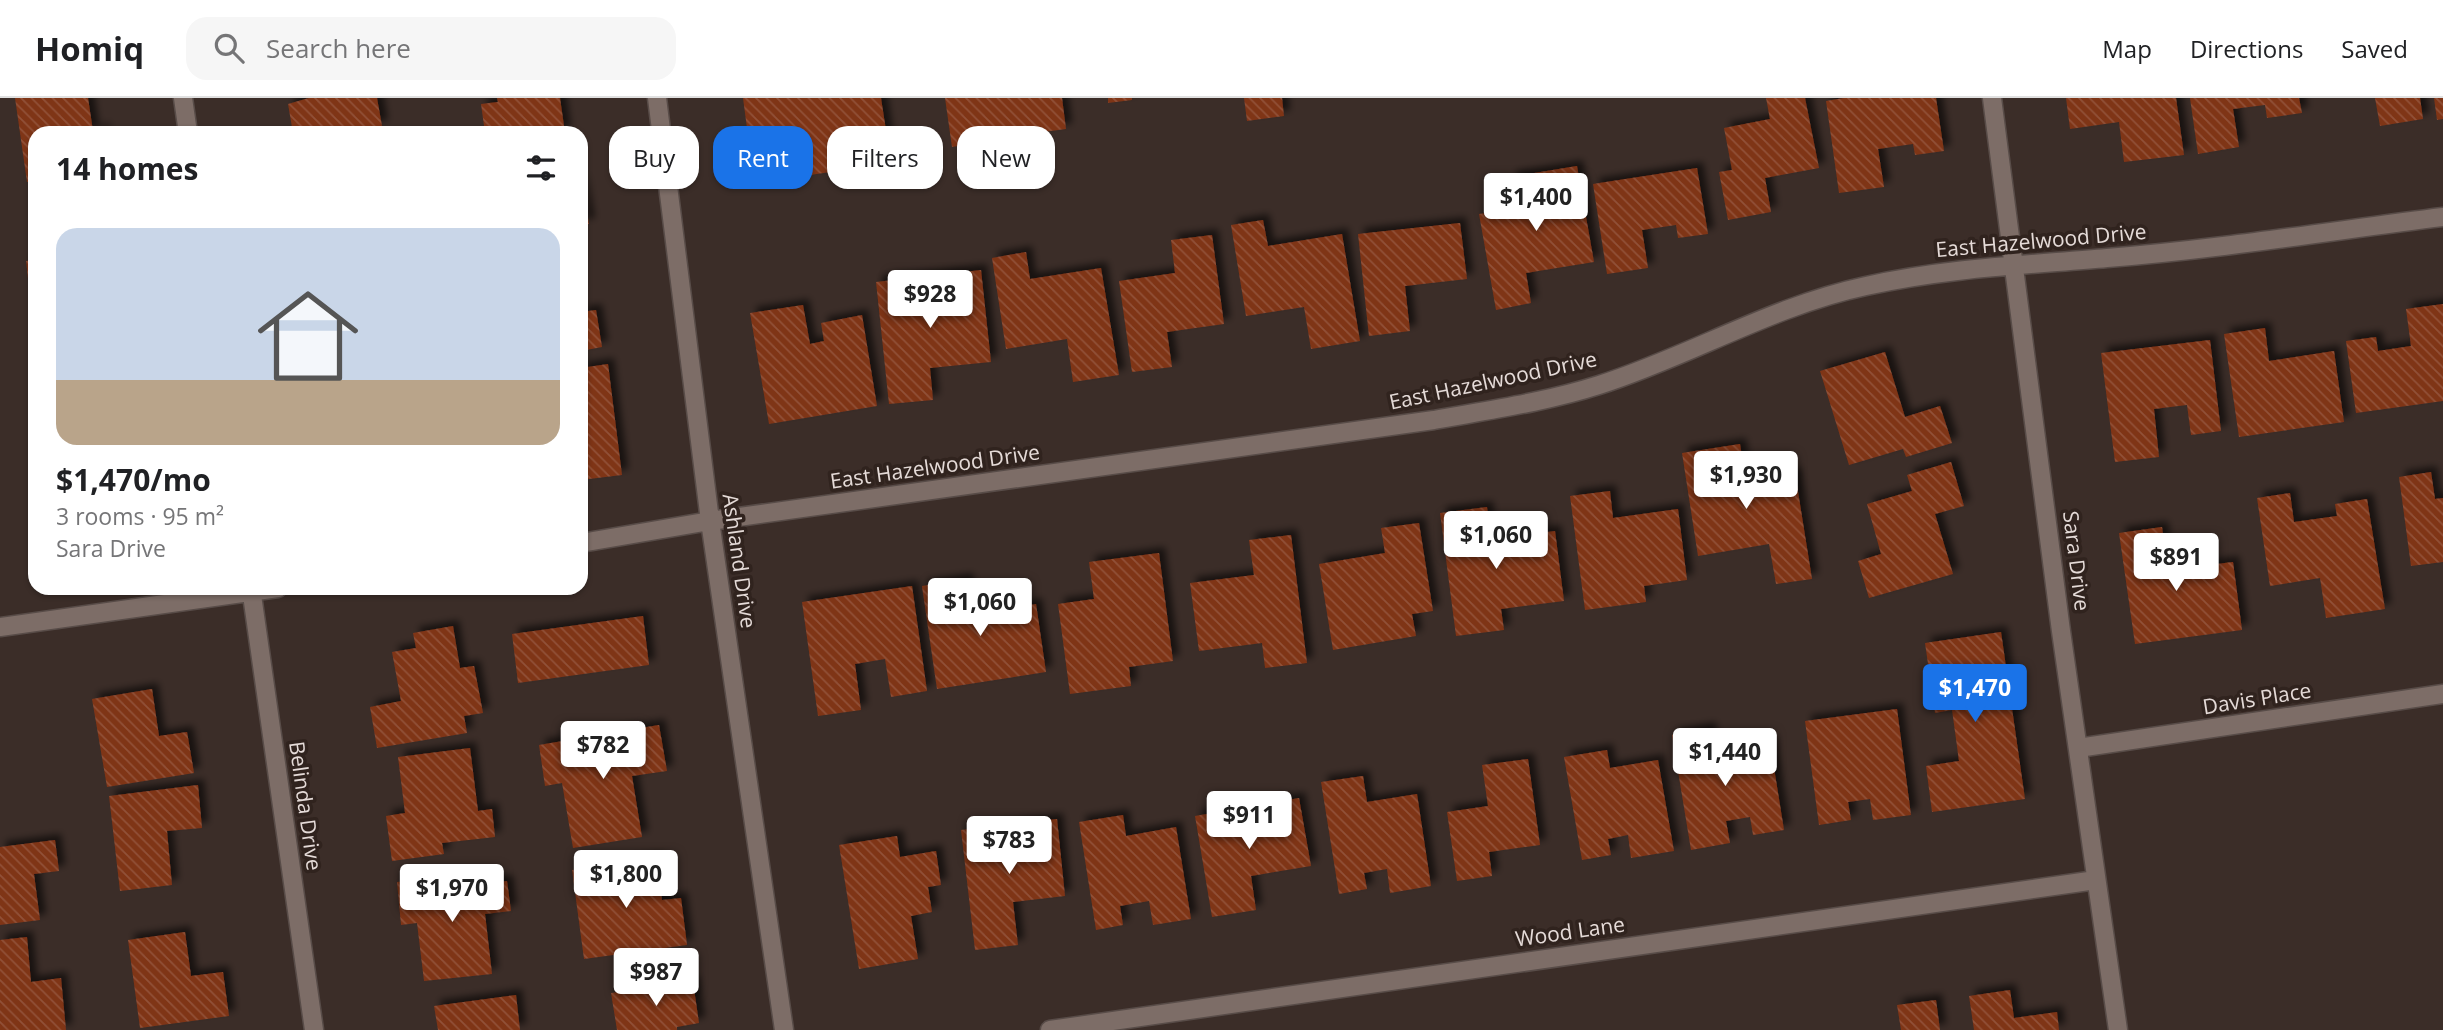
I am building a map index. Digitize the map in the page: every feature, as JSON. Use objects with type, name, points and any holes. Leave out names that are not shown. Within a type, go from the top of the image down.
[{"type":"street","points":[[183,98],[187,126]]},
{"type":"street","name":"Ashland Drive","points":[[657,98],[710,521],[784,1030]]},
{"type":"street","name":"Sara Drive","points":[[1992,98],[2118,1030]]},
{"type":"street","name":"East Hazelwood Drive","points":[[588,542],[710,521],[1434,420],[1524,403],[1598,386],[1793,305],[1866,286],[2016,263],[2165,252],[2443,217]]},
{"type":"street","points":[[0,627],[217,595]]},
{"type":"street","name":"Belinda Drive","points":[[252,595],[314,1030]]},
{"type":"street","name":"Davis Place","points":[[2078,748],[2443,694]]},
{"type":"street","name":"Wood Lane","points":[[1050,1030],[2096,880]]},
{"type":"building","points":[[15,98],[88,98],[92,126],[28,126],[27,182]]},
{"type":"building","points":[[309,98],[377,98],[382,126],[292,126],[288,104]]},
{"type":"building","points":[[497,98],[560,98],[564,126],[484,126],[481,104],[498,102]]},
{"type":"building","points":[[743,98],[881,98],[885,126],[827,126],[827,172],[813,175],[813,126],[747,126]]},
{"type":"building","points":[[945,98],[1062,98],[1066,129],[1055,130],[1055,126],[957,126],[957,146],[952,147]]},
{"type":"building","points":[[1108,98],[1132,98],[1132,100],[1108,103]]},
{"type":"building","points":[[1244,98],[1282,98],[1284,116],[1247,121]]},
{"type":"building","points":[[1766,98],[1805,98],[1819,168],[1765,178],[1771,212],[1728,220],[1719,172],[1732,170],[1724,128],[1770,119]]},
{"type":"building","points":[[1844,98],[1936,98],[1944,151],[1915,155],[1913,144],[1878,149],[1884,187],[1839,193],[1826,101]]},
{"type":"building","points":[[2066,98],[2176,98],[2184,155],[2124,162],[2119,122],[2070,129]]},
{"type":"building","points":[[2190,98],[2299,98],[2302,113],[2267,118],[2265,105],[2233,109],[2239,147],[2198,154]]},
{"type":"building","points":[[2375,98],[2420,98],[2423,119],[2380,126]]},
{"type":"building","points":[[2434,98],[2443,98],[2443,119],[2437,120]]},
{"type":"building","points":[[1577,166],[1594,262],[1526,273],[1531,303],[1496,310],[1479,214],[1516,208],[1510,177]]},
{"type":"building","points":[[1697,168],[1708,234],[1678,238],[1676,225],[1642,230],[1648,268],[1607,274],[1593,184]]},
{"type":"building","points":[[1263,220],[1268,246],[1342,234],[1360,341],[1311,349],[1304,307],[1246,316],[1231,225]]},
{"type":"building","points":[[1460,223],[1467,279],[1405,286],[1410,331],[1369,336],[1358,234]]},
{"type":"building","points":[[1212,235],[1224,324],[1167,332],[1172,367],[1132,372],[1119,281],[1175,273],[1171,240]]},
{"type":"building","points":[[1026,252],[1030,279],[1101,268],[1119,375],[1073,382],[1067,339],[1006,349],[992,258]]},
{"type":"building","points":[[981,270],[991,362],[930,368],[933,400],[889,404],[876,282]]},
{"type":"building","points":[[2443,304],[2443,401],[2356,413],[2346,341],[2376,337],[2378,351],[2411,346],[2406,309]]},
{"type":"building","points":[[803,305],[810,344],[824,341],[821,323],[862,315],[877,406],[769,424],[750,313]]},
{"type":"building","points":[[596,310],[602,347],[588,350],[588,311]]},
{"type":"building","points":[[2265,328],[2269,361],[2334,351],[2344,422],[2239,437],[2224,334]]},
{"type":"building","points":[[2210,340],[2221,431],[2191,435],[2187,405],[2154,409],[2159,457],[2115,462],[2101,353]]},
{"type":"building","points":[[1885,352],[1905,417],[1940,406],[1952,443],[1906,457],[1903,449],[1849,465],[1820,371]]},
{"type":"building","points":[[608,364],[622,475],[588,479],[588,367]]},
{"type":"building","points":[[1740,444],[1746,481],[1795,473],[1812,579],[1776,584],[1769,544],[1698,556],[1682,453]]},
{"type":"building","points":[[1951,462],[1964,506],[1935,514],[1953,574],[1869,598],[1858,561],[1881,554],[1867,504],[1912,491],[1907,475]]},
{"type":"building","points":[[2431,472],[2435,499],[2443,498],[2443,562],[2411,566],[2399,477]]},
{"type":"building","points":[[1610,491],[1613,518],[1678,509],[1687,580],[1644,586],[1646,602],[1585,610],[1570,496]]},
{"type":"building","points":[[2290,493],[2294,522],[2337,516],[2335,504],[2367,499],[2385,609],[2326,618],[2320,578],[2270,586],[2257,498]]},
{"type":"building","points":[[1487,507],[1491,539],[1555,531],[1564,601],[1501,609],[1504,630],[1456,636],[1440,513]]},
{"type":"building","points":[[1419,523],[1433,611],[1412,614],[1416,636],[1333,650],[1319,564],[1385,553],[1381,528]]},
{"type":"building","points":[[2162,527],[2168,570],[2233,562],[2242,630],[2135,644],[2119,533]]},
{"type":"building","points":[[1291,535],[1307,663],[1265,668],[1262,643],[1199,651],[1190,583],[1254,575],[1249,540]]},
{"type":"building","points":[[1159,553],[1173,661],[1129,667],[1131,686],[1070,694],[1058,604],[1094,599],[1089,562]]},
{"type":"building","points":[[967,579],[973,614],[1036,604],[1046,672],[937,689],[922,586]]},
{"type":"building","points":[[912,586],[927,691],[891,697],[885,659],[855,664],[861,710],[818,716],[802,602]]},
{"type":"building","points":[[643,616],[649,665],[518,683],[512,634]]},
{"type":"building","points":[[453,626],[460,668],[474,666],[483,713],[464,716],[467,733],[377,748],[370,707],[401,701],[392,652],[416,648],[413,633]]},
{"type":"building","points":[[2001,632],[2025,799],[1932,812],[1926,766],[1959,761],[1952,710],[1935,713],[1925,643]]},
{"type":"building","points":[[152,689],[159,736],[187,732],[194,773],[107,787],[92,699]]},
{"type":"building","points":[[1897,709],[1911,815],[1873,820],[1870,799],[1848,802],[1851,820],[1819,825],[1805,721]]},
{"type":"building","points":[[659,725],[667,771],[632,776],[642,837],[573,848],[562,783],[545,786],[539,745]]},
{"type":"building","points":[[1710,728],[1714,752],[1770,743],[1784,830],[1753,835],[1750,817],[1726,821],[1730,843],[1691,850],[1672,735]]},
{"type":"building","points":[[470,748],[478,811],[492,809],[495,837],[442,843],[444,854],[392,861],[386,816],[405,813],[398,757]]},
{"type":"building","points":[[1607,750],[1610,768],[1658,760],[1674,851],[1631,858],[1628,835],[1608,839],[1611,855],[1582,860],[1564,757]]},
{"type":"building","points":[[1528,759],[1540,845],[1489,852],[1492,876],[1457,881],[1447,812],[1488,806],[1482,765]]},
{"type":"building","points":[[1363,776],[1367,802],[1417,794],[1431,886],[1390,893],[1387,869],[1364,873],[1367,889],[1339,894],[1321,782]]},
{"type":"building","points":[[198,785],[202,828],[167,831],[172,885],[120,891],[109,796]]},
{"type":"building","points":[[1299,798],[1311,866],[1251,876],[1256,910],[1212,917],[1195,816]]},
{"type":"building","points":[[1123,815],[1126,836],[1176,827],[1191,919],[1153,925],[1149,901],[1120,906],[1123,925],[1096,930],[1079,822]]},
{"type":"building","points":[[1057,819],[1065,896],[1013,902],[1018,945],[975,950],[961,830]]},
{"type":"building","points":[[897,836],[900,857],[936,851],[941,885],[928,887],[932,912],[911,916],[918,959],[859,969],[839,845]]},
{"type":"building","points":[[55,840],[59,871],[34,874],[40,920],[0,925],[0,847]]},
{"type":"building","points":[[656,859],[662,900],[681,898],[687,945],[584,959],[572,870]]},
{"type":"building","points":[[445,876],[446,887],[507,881],[511,911],[485,914],[492,974],[424,981],[417,923],[401,925],[397,882]]},
{"type":"building","points":[[185,932],[191,976],[223,972],[229,1016],[140,1028],[128,940]]},
{"type":"building","points":[[27,937],[31,982],[61,978],[66,1030],[0,1030],[0,940]]},
{"type":"building","points":[[693,982],[699,1023],[677,1027],[677,1030],[617,1030],[611,993]]},
{"type":"building","points":[[2010,990],[2014,1018],[2057,1012],[2059,1030],[1974,1030],[1969,996]]},
{"type":"building","points":[[516,995],[520,1030],[438,1030],[434,1006]]},
{"type":"building","points":[[1936,1000],[1940,1030],[1901,1030],[1897,1005]]}]
